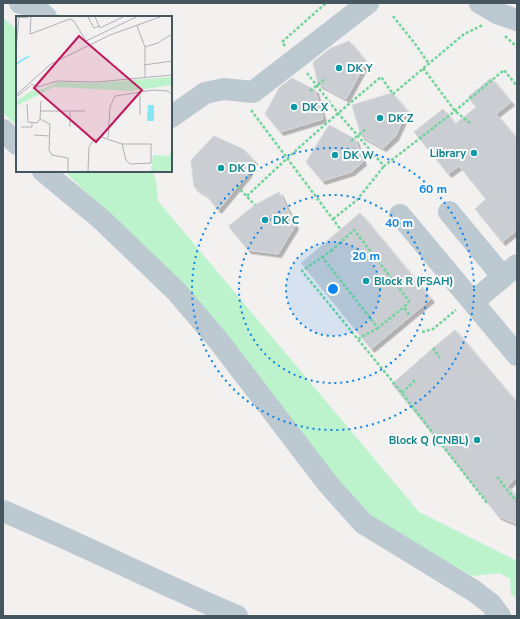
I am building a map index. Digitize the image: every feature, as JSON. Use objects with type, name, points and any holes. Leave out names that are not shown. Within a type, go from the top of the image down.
[{"type":"street","points":[[20,3],[34,6],[45,16]]},
{"type":"street","points":[[172,116],[205,93],[224,89],[253,92],[368,3]]},
{"type":"street","points":[[480,3],[497,13],[510,27]]},
{"type":"street","points":[[3,130],[16,143]]},
{"type":"street","points":[[44,172],[101,219],[176,291],[218,340],[328,484],[363,523],[474,591],[492,604],[500,616]]},
{"type":"street","points":[[449,212],[510,271],[471,300]]},
{"type":"street","points":[[400,215],[517,355]]},
{"type":"street","points":[[3,511],[44,528],[237,616]]},
{"type":"path","points":[[326,3],[282,42],[338,113],[384,166]]},
{"type":"path","points":[[393,16],[429,64]]},
{"type":"path","points":[[247,196],[287,158],[381,77],[394,94],[464,34],[483,25],[488,27]]},
{"type":"path","points":[[510,27],[517,47]]},
{"type":"path","points":[[423,68],[455,111],[470,124]]},
{"type":"path","points":[[333,219],[357,200],[384,166],[455,111],[504,70],[517,86]]},
{"type":"path","points":[[310,92],[326,78]]},
{"type":"path","points":[[247,105],[341,230]]},
{"type":"path","points":[[351,141],[366,129]]},
{"type":"path","points":[[237,186],[255,205]]},
{"type":"path","points":[[358,339],[378,328],[404,307],[409,301],[354,230],[323,258],[378,328]]},
{"type":"path","points":[[332,250],[302,271],[402,393],[487,502]]},
{"type":"path","points":[[422,332],[433,329],[457,309],[471,300]]},
{"type":"path","points":[[404,307],[410,316]]},
{"type":"path","points":[[433,348],[440,358]]},
{"type":"path","points":[[402,393],[416,379]]},
{"type":"path","points":[[497,478],[517,502]]},
{"type":"green space","points":[[3,18],[16,28],[16,125],[3,113]]},
{"type":"green space","points":[[65,172],[152,172],[156,180],[158,201],[419,512],[517,561],[517,600],[511,594],[510,579],[500,573],[472,576],[366,516],[104,209]]},
{"type":"building","name":"DK Y","points":[[349,41],[366,62],[346,99],[318,84],[313,62],[331,48]]},
{"type":"building","name":"DK X","points":[[292,78],[315,90],[323,119],[280,132],[265,114],[279,88]]},
{"type":"building","name":"Library","points":[[491,78],[511,102],[496,114],[517,139],[517,230],[502,242],[475,209],[486,199],[459,166],[448,174],[414,132],[443,109],[455,124],[476,107],[468,97]]},
{"type":"building","name":"DK Z","points":[[392,93],[407,111],[395,137],[383,148],[361,136],[352,105]]},
{"type":"building","name":"DK W","points":[[329,125],[355,139],[363,162],[351,172],[322,181],[306,162]]},
{"type":"building","name":"DK D","points":[[214,136],[243,149],[254,161],[247,175],[218,210],[206,195],[194,187],[191,160]]},
{"type":"building","name":"DK C","points":[[279,192],[295,226],[278,254],[248,250],[229,227],[230,225],[255,205]]},
{"type":"building","name":"Block R (FSAH)","points":[[360,213],[431,299],[371,349],[301,263]]},
{"type":"building","name":"Block Q (CNBL)","points":[[455,330],[517,403],[517,477],[507,486],[517,498],[517,524],[498,516],[392,384]]},
{"type":"place","name":"DK Y","points":[[339,68]]},
{"type":"place","name":"DK X","points":[[294,107]]},
{"type":"place","name":"DK Z","points":[[380,118]]},
{"type":"place","name":"Library","points":[[474,153]]},
{"type":"place","name":"DK W","points":[[335,155]]},
{"type":"place","name":"DK D","points":[[221,168]]},
{"type":"place","name":"DK C","points":[[265,220]]},
{"type":"place","name":"Block R (FSAH)","points":[[366,281]]},
{"type":"place","name":"Block Q (CNBL)","points":[[477,440]]}]
